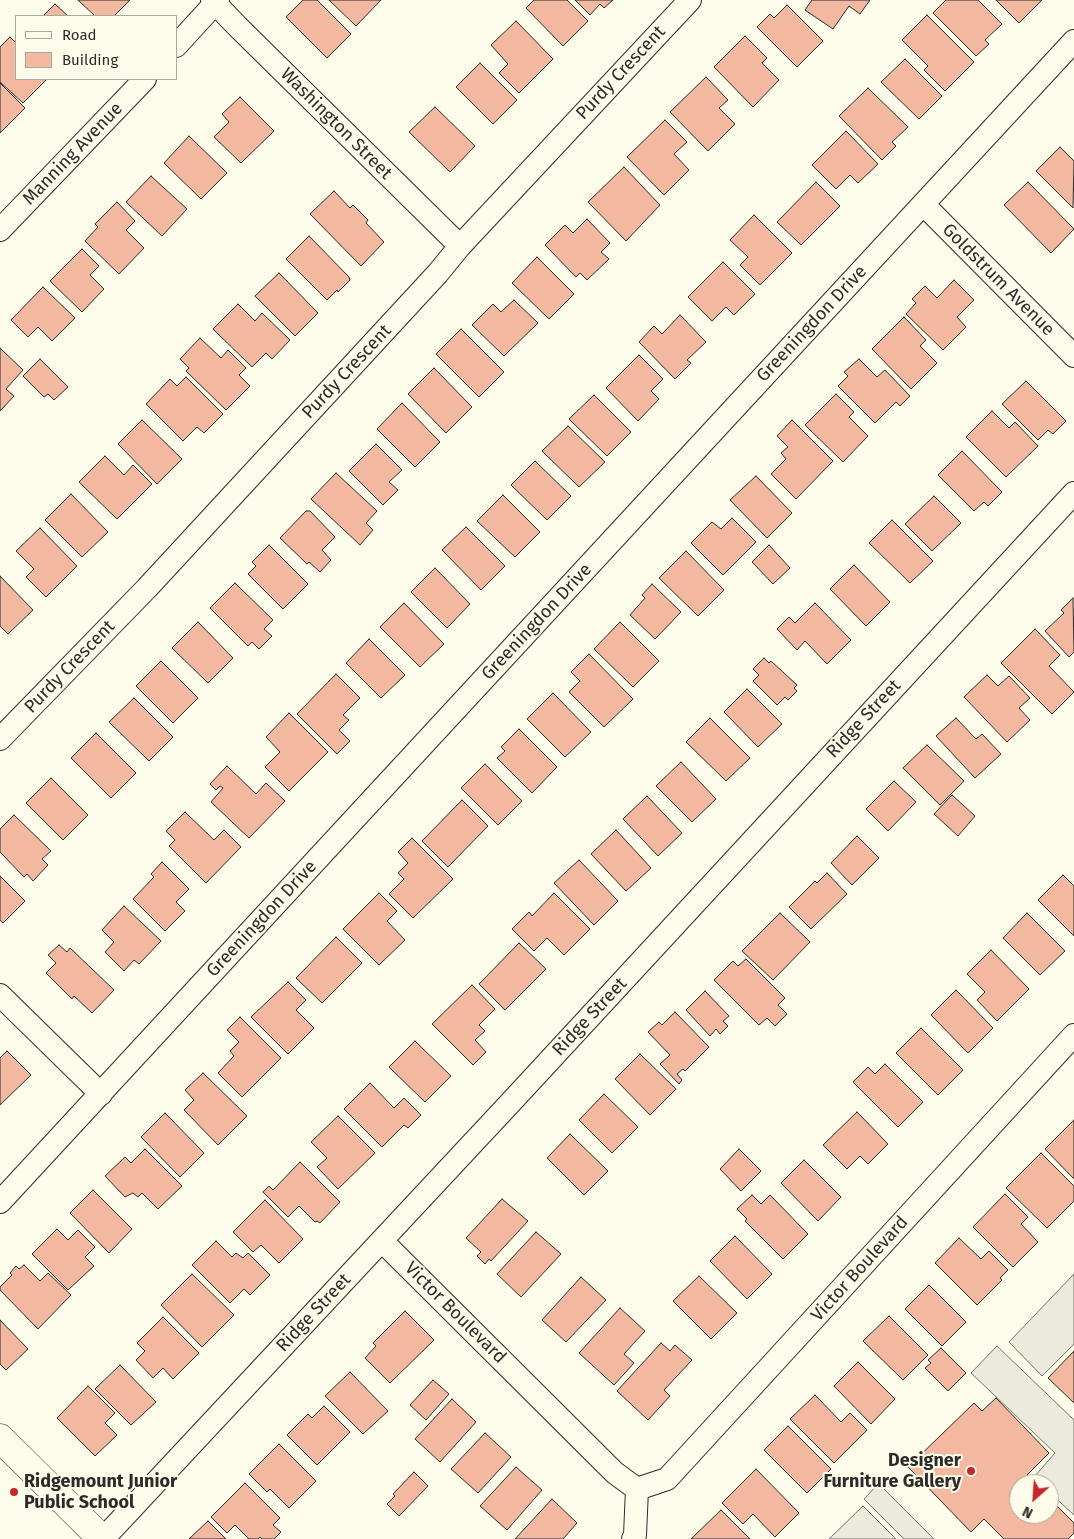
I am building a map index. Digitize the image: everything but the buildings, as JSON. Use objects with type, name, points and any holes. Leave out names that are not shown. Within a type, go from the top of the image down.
[{"type":"street","name":"Purdy Crescent","points":[[0,739],[147,588],[431,281],[460,246],[690,0]]},
{"type":"street","name":"Washington Street","points":[[215,1],[238,27],[460,246]]},
{"type":"street","points":[[178,44],[215,1]]},
{"type":"street","name":"Greeningdon Drive","points":[[0,1202],[1074,41]]},
{"type":"street","name":"Manning Avenue","points":[[0,230],[144,80]]},
{"type":"street","name":"Goldstrum Avenue","points":[[923,204],[1074,356]]},
{"type":"street","name":"Ridge Street","points":[[103,1539],[1074,492]]},
{"type":"street","points":[[0,995],[101,1094]]},
{"type":"street","name":"Victor Boulevard","points":[[382,1240],[615,1473],[637,1489],[667,1479],[1074,1035]]},
{"type":"street","points":[[0,1438],[103,1539]]},
{"type":"street","points":[[633,1539],[635,1535],[637,1489]]},
{"type":"shaded area","points":[[1074,1274],[1074,1344],[1042,1376],[1009,1342]]},
{"type":"shaded area","points":[[997,1346],[1074,1420],[1074,1515],[1059,1501],[1059,1474],[1037,1474],[1055,1453],[971,1373]]},
{"type":"shaded area","points":[[879,1483],[934,1539],[904,1539],[864,1499]]},
{"type":"shaded area","points":[[863,1506],[896,1539],[829,1539]]},
{"type":"place","name":"Designer Furniture Gallery","points":[[971,1471]]},
{"type":"place","name":"Ridgemount Junior Public School","points":[[14,1492]]}]
